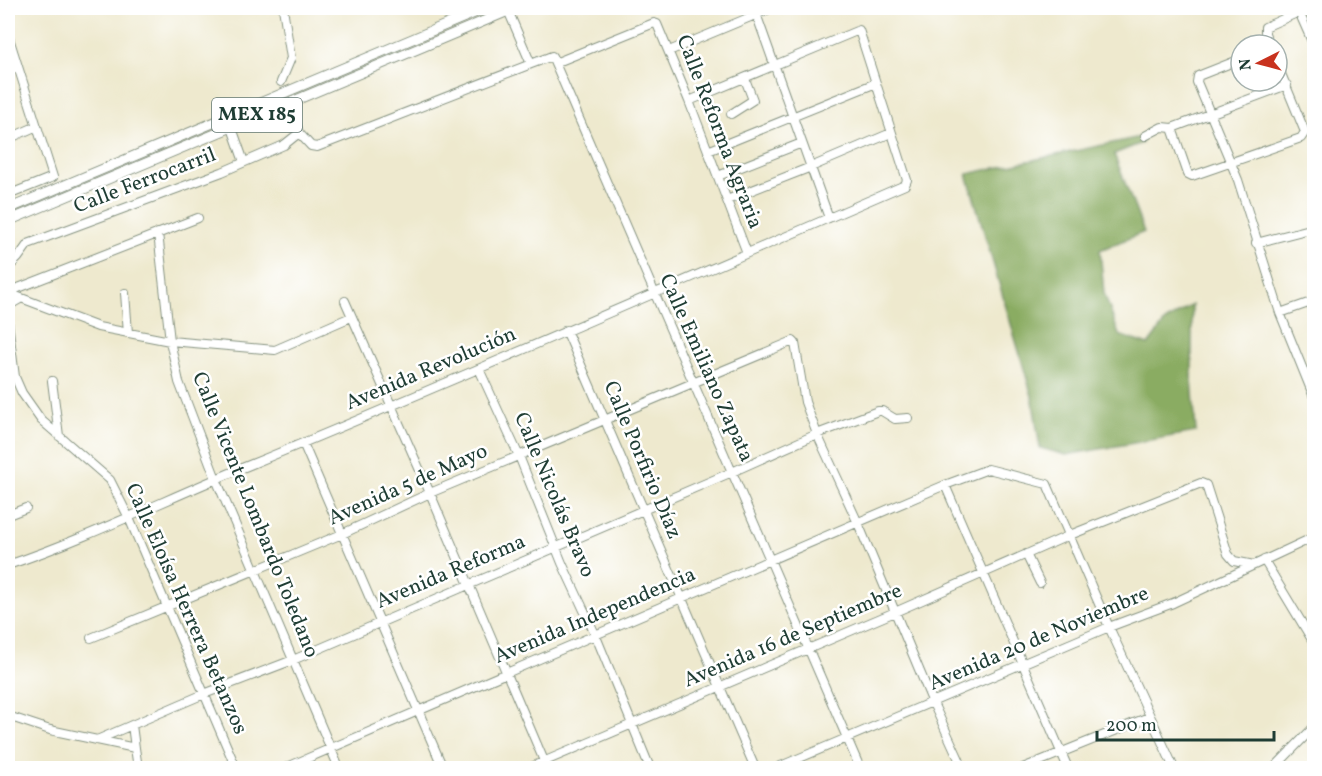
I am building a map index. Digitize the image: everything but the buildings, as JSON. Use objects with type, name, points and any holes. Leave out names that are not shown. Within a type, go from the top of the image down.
[{"type":"main road","name":"MEX 185","points":[[8,209],[486,8]]},
{"type":"main road","name":"MEX 185","points":[[8,221],[231,125],[459,31],[508,8]]},
{"type":"street","points":[[281,82],[291,58],[283,8]]},
{"type":"street","points":[[508,8],[531,64]]},
{"type":"street","points":[[669,51],[755,11],[772,8]]},
{"type":"street","points":[[1265,33],[1265,27],[1299,10],[1314,46]]},
{"type":"street","points":[[755,11],[829,218]]},
{"type":"street","name":"Calle Reforma Agraria","points":[[555,63],[654,23],[657,24],[747,253]]},
{"type":"street","points":[[689,101],[859,30],[891,133],[727,200]]},
{"type":"street","points":[[8,35],[54,177],[8,195]]},
{"type":"street","points":[[291,106],[299,133],[310,146],[317,147],[551,56],[555,63]]},
{"type":"street","name":"Calle Emiliano Zapata","points":[[555,63],[860,768]]},
{"type":"street","points":[[1229,64],[1198,76],[1197,82],[1231,163],[1280,313],[1314,397]]},
{"type":"street","points":[[8,70],[18,67]]},
{"type":"street","points":[[731,114],[753,100],[745,79]]},
{"type":"street","points":[[708,151],[876,83]]},
{"type":"street","points":[[1172,128],[1188,174],[1192,176],[1301,138],[1305,132],[1289,90]]},
{"type":"street","points":[[1145,136],[1162,127],[1172,128],[1265,93]]},
{"type":"street","points":[[231,125],[244,162]]},
{"type":"street","points":[[8,139],[37,126]]},
{"type":"street","name":"Calle Ferrocarril","points":[[8,268],[28,244],[244,162],[291,140],[299,133]]},
{"type":"street","name":"Avenida Revolución","points":[[8,565],[129,518],[216,478],[479,369],[905,185],[906,180],[891,133]]},
{"type":"street","points":[[718,177],[802,142]]},
{"type":"street","points":[[8,293],[198,218]]},
{"type":"street","points":[[1256,243],[1314,228]]},
{"type":"street","name":"Calle Vicente Lombardo Toledano","points":[[158,233],[170,341],[179,382],[216,478],[339,768]]},
{"type":"street","points":[[8,293],[98,327],[170,341],[275,350],[351,317]]},
{"type":"street","points":[[125,293],[128,333]]},
{"type":"street","points":[[8,306],[20,299]]},
{"type":"street","points":[[345,301],[430,493],[545,765]]},
{"type":"street","points":[[1280,313],[1314,301]]},
{"type":"street","name":"Calle Eloísa Herrera Betanzos","points":[[8,322],[15,376],[22,393],[41,420],[110,480],[129,518],[236,768]]},
{"type":"street","name":"Calle Porfirio Díaz","points":[[566,330],[755,768]]},
{"type":"street","name":"Avenida 5 de Mayo","points":[[91,638],[166,605],[255,571],[430,493],[793,341],[805,402],[817,434]]},
{"type":"street","name":"Calle Nicolás Bravo","points":[[479,369],[519,456],[650,768]]},
{"type":"street","points":[[52,381],[59,436]]},
{"type":"street","name":"Avenida Reforma","points":[[97,740],[204,694],[293,660],[817,434],[878,411],[895,419],[908,418]]},
{"type":"street","points":[[817,434],[858,523],[933,703],[963,768]]},
{"type":"street","points":[[303,442],[443,768]]},
{"type":"street","name":"Avenida Independencia","points":[[285,768],[945,485],[988,469],[1047,484],[1070,535]]},
{"type":"street","name":"Avenida 16 de Septiembre","points":[[529,768],[545,765],[1070,535],[1201,483],[1206,485],[1228,554],[1234,561],[1254,566]]},
{"type":"street","points":[[945,485],[1068,768]]},
{"type":"street","points":[[8,515],[26,508]]},
{"type":"street","points":[[1070,535],[1149,717],[1174,768]]},
{"type":"street","name":"Avenida 20 de Noviembre","points":[[776,768],[1109,627],[1173,603],[1314,537]]},
{"type":"street","points":[[1026,554],[1040,583]]},
{"type":"street","points":[[1264,560],[1314,643]]},
{"type":"street","points":[[8,716],[50,730],[135,748]]},
{"type":"street","points":[[1023,768],[1149,717]]},
{"type":"street","points":[[132,725],[138,768]]},
{"type":"street","points":[[1274,768],[1314,727]]},
{"type":"green space","points":[[1140,137],[1142,143],[1114,154],[1144,232],[1100,250],[1104,293],[1119,335],[1148,345],[1165,322],[1192,305],[1192,379],[1196,432],[1066,455],[1040,448],[1032,396],[967,174]]}]
